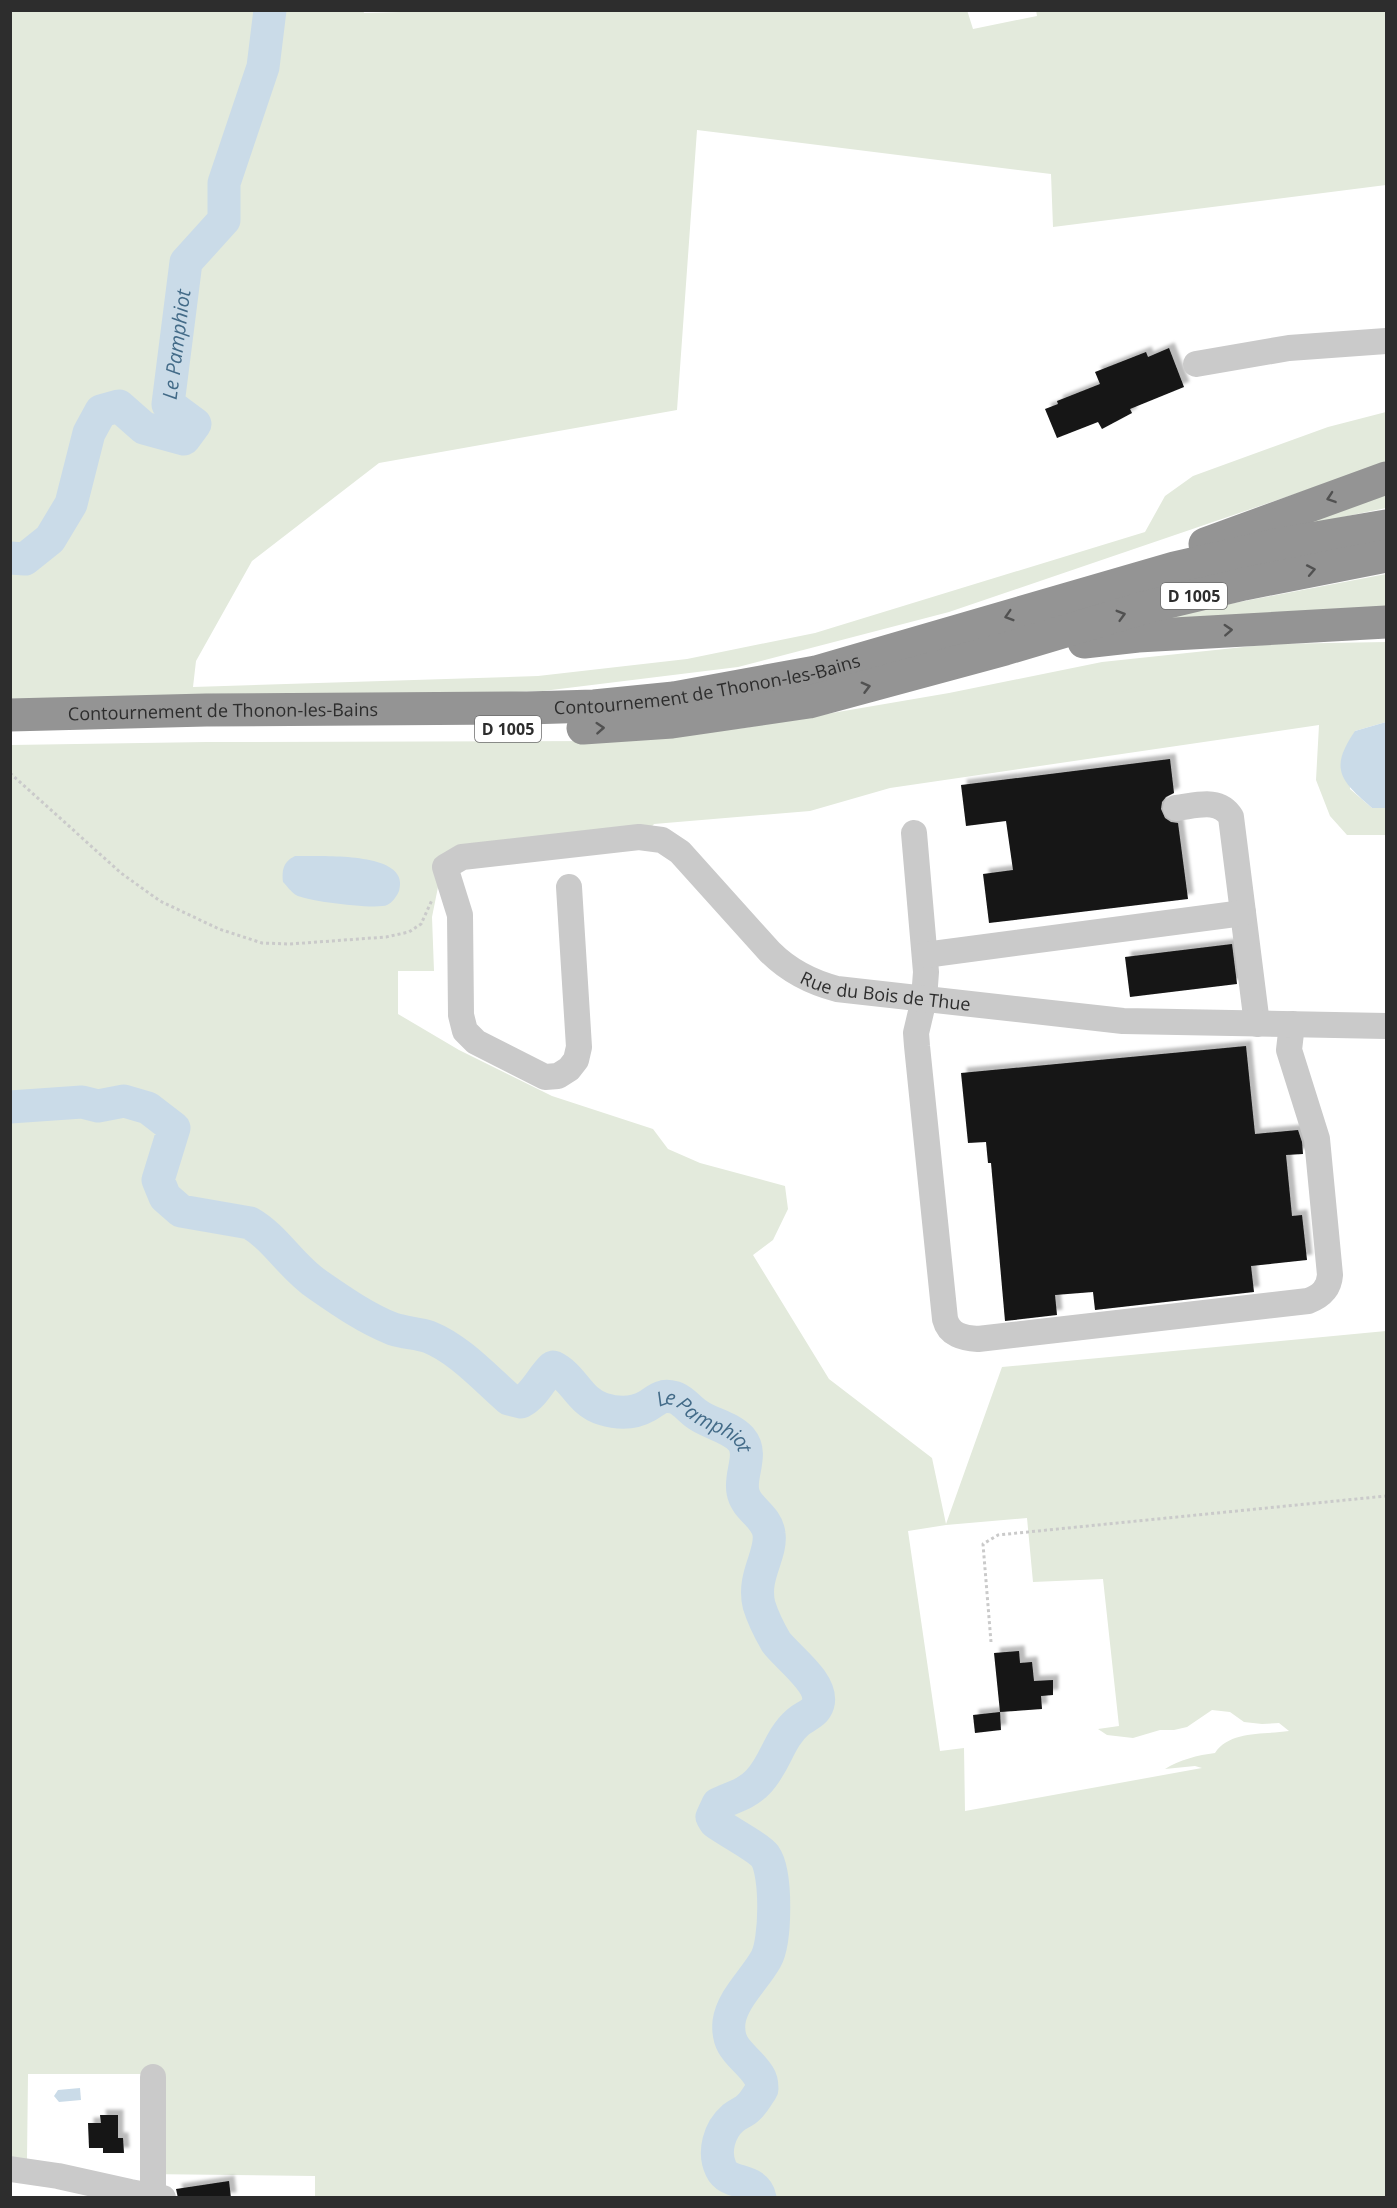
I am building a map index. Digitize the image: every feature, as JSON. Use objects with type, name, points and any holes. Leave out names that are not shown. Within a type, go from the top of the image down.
[{"type":"highway","points":[[1065,599],[1264,521],[1386,478]]},
{"type":"highway","name":"Contournement de Thonon-les-Bains","points":[[10,730],[206,719],[594,706],[674,698],[816,672],[1174,568],[1263,548],[1386,526]]},
{"type":"highway","name":"Contournement de Thonon-les-Bains","points":[[10,715],[592,728],[672,722],[809,702],[1005,649],[1143,608],[1233,586],[1386,556]]},
{"type":"highway","points":[[1005,649],[1138,636],[1386,622]]},
{"type":"street","points":[[1196,364],[1289,348],[1386,341]]},
{"type":"street","points":[[1176,808],[1211,804],[1220,806],[1229,813],[1257,1024]]},
{"type":"street","points":[[914,833],[925,955],[924,999],[916,1040],[945,1319],[947,1327],[952,1332],[972,1338],[1308,1301],[1321,1294],[1330,1282],[1330,1275],[1317,1139],[1289,1050],[1293,1024]]},
{"type":"street","name":"Rue du Bois de Thue","points":[[445,867],[467,855],[639,837],[662,840],[688,860],[770,952],[793,971],[817,984],[837,989],[1123,1021],[1386,1026]]},
{"type":"street","points":[[445,867],[460,915],[461,1016],[465,1031],[476,1042],[544,1077],[558,1076],[569,1069],[576,1060],[579,1047],[569,886]]},
{"type":"street","points":[[925,955],[1243,913]]},
{"type":"street","points":[[10,2169],[158,2196],[153,2077]]},
{"type":"path","points":[[10,773],[121,873],[160,901],[219,929],[262,943],[290,944],[386,937],[410,932],[421,924],[428,912],[445,867]]},
{"type":"path","points":[[991,1642],[982,1544],[998,1535],[1386,1496]]},
{"type":"shaded area","points":[[363,10],[364,13],[472,10],[967,10],[973,29],[1037,16],[1036,10],[1386,11],[1386,185],[1053,227],[1051,174],[697,130],[677,410],[379,463],[252,561],[196,661],[193,687],[538,676],[687,659],[815,633],[1145,532],[1165,496],[1193,476],[1328,427],[1386,412],[1386,463],[949,612],[738,667],[543,691],[113,705],[11,705],[11,11]]},
{"type":"shaded area","points":[[1386,489],[1386,508],[1267,533]]},
{"type":"shaded area","points":[[1386,574],[1386,617],[1172,621],[1172,615]]},
{"type":"shaded area","points":[[1386,642],[1386,722],[1355,731],[1350,789],[1372,808],[1386,808],[1386,835],[1347,835],[1330,816],[1316,780],[1319,725],[890,788],[810,811],[654,824],[633,848],[465,867],[438,887],[432,917],[434,971],[398,971],[398,1014],[459,1050],[552,1096],[653,1129],[668,1149],[700,1163],[785,1186],[788,1209],[773,1240],[753,1255],[829,1379],[932,1458],[946,1524],[1002,1367],[1386,1331],[1386,2197],[315,2197],[315,2176],[144,2174],[144,2074],[28,2074],[27,2159],[11,2157],[11,745],[609,741],[744,728],[949,693],[1102,662],[1272,644]],"holes":[[[1027,1518],[1033,1582],[1103,1579],[1119,1726],[1098,1729],[1107,1735],[1133,1738],[1160,1730],[1187,1727],[1212,1710],[1230,1712],[1244,1722],[1279,1723],[1289,1731],[1238,1737],[1229,1740],[1215,1753],[1189,1758],[1165,1769],[1195,1766],[1202,1768],[965,1811],[964,1748],[940,1751],[908,1531],[946,1525]]]},
{"type":"water","points":[[1386,722],[1386,808],[1372,808],[1352,790],[1346,781],[1342,773],[1342,755],[1355,731]]},
{"type":"water","points":[[295,856],[360,858],[378,862],[391,868],[399,878],[399,891],[391,903],[381,906],[341,904],[302,897],[294,894],[283,882],[284,867]]},
{"type":"water","points":[[80,2088],[81,2100],[59,2102],[54,2096],[58,2090]]},
{"type":"building","points":[[1169,348],[1184,387],[1130,409],[1132,413],[1102,429],[1098,422],[1057,438],[1045,409],[1058,404],[1057,401],[1100,384],[1095,372],[1146,352],[1148,357]]},
{"type":"building","points":[[1170,759],[1174,793],[1166,797],[1161,809],[1165,818],[1178,823],[1188,899],[989,923],[983,874],[1013,870],[1006,821],[966,826],[961,785]]},
{"type":"building","points":[[1232,944],[1237,984],[1130,997],[1125,957]]},
{"type":"building","points":[[1246,1046],[1255,1134],[1298,1130],[1302,1142],[1303,1154],[1286,1155],[1292,1216],[1302,1215],[1307,1260],[1251,1266],[1254,1292],[1095,1310],[1093,1292],[1055,1295],[1057,1315],[1005,1321],[991,1163],[988,1163],[986,1142],[968,1143],[961,1073]]},
{"type":"building","points":[[1019,1651],[1020,1663],[1032,1662],[1034,1681],[1053,1680],[1053,1695],[1041,1696],[1042,1709],[1000,1712],[994,1653]]},
{"type":"building","points":[[1000,1712],[1001,1730],[975,1733],[973,1715]]},
{"type":"building","points":[[100,2115],[118,2115],[118,2138],[123,2138],[124,2153],[103,2153],[103,2148],[89,2148],[88,2123],[101,2123]]},
{"type":"building","points":[[229,2181],[231,2198],[178,2198],[176,2189]]},
{"type":"waterway","name":"Le Pamphiot","points":[[10,558],[25,559],[50,539],[71,504],[89,433],[101,411],[119,406],[144,428],[184,439],[195,424],[168,404],[186,262],[224,220],[224,183],[263,67],[270,10]]},
{"type":"waterway","name":"Le Pamphiot","points":[[10,1107],[82,1102],[98,1106],[124,1101],[148,1108],[174,1128],[158,1180],[165,1197],[181,1211],[250,1223],[268,1237],[309,1278],[336,1297],[383,1325],[440,1342],[471,1365],[509,1399],[521,1402],[526,1399],[553,1367],[560,1371],[595,1406],[615,1412],[631,1412],[642,1409],[666,1396],[676,1398],[695,1413],[731,1431],[741,1439],[746,1451],[743,1492],[748,1503],[765,1522],[769,1534],[768,1550],[758,1585],[759,1605],[776,1642],[810,1679],[818,1696],[817,1707],[792,1728],[769,1768],[758,1782],[744,1792],[718,1804],[712,1817],[715,1822],[761,1852],[769,1865],[772,1877],[774,1907],[769,1950],[761,1967],[734,2005],[729,2022],[729,2032],[734,2047],[759,2076],[762,2089],[750,2106],[728,2123],[721,2135],[718,2149],[719,2162],[725,2174],[753,2187],[758,2191],[760,2198]]}]
